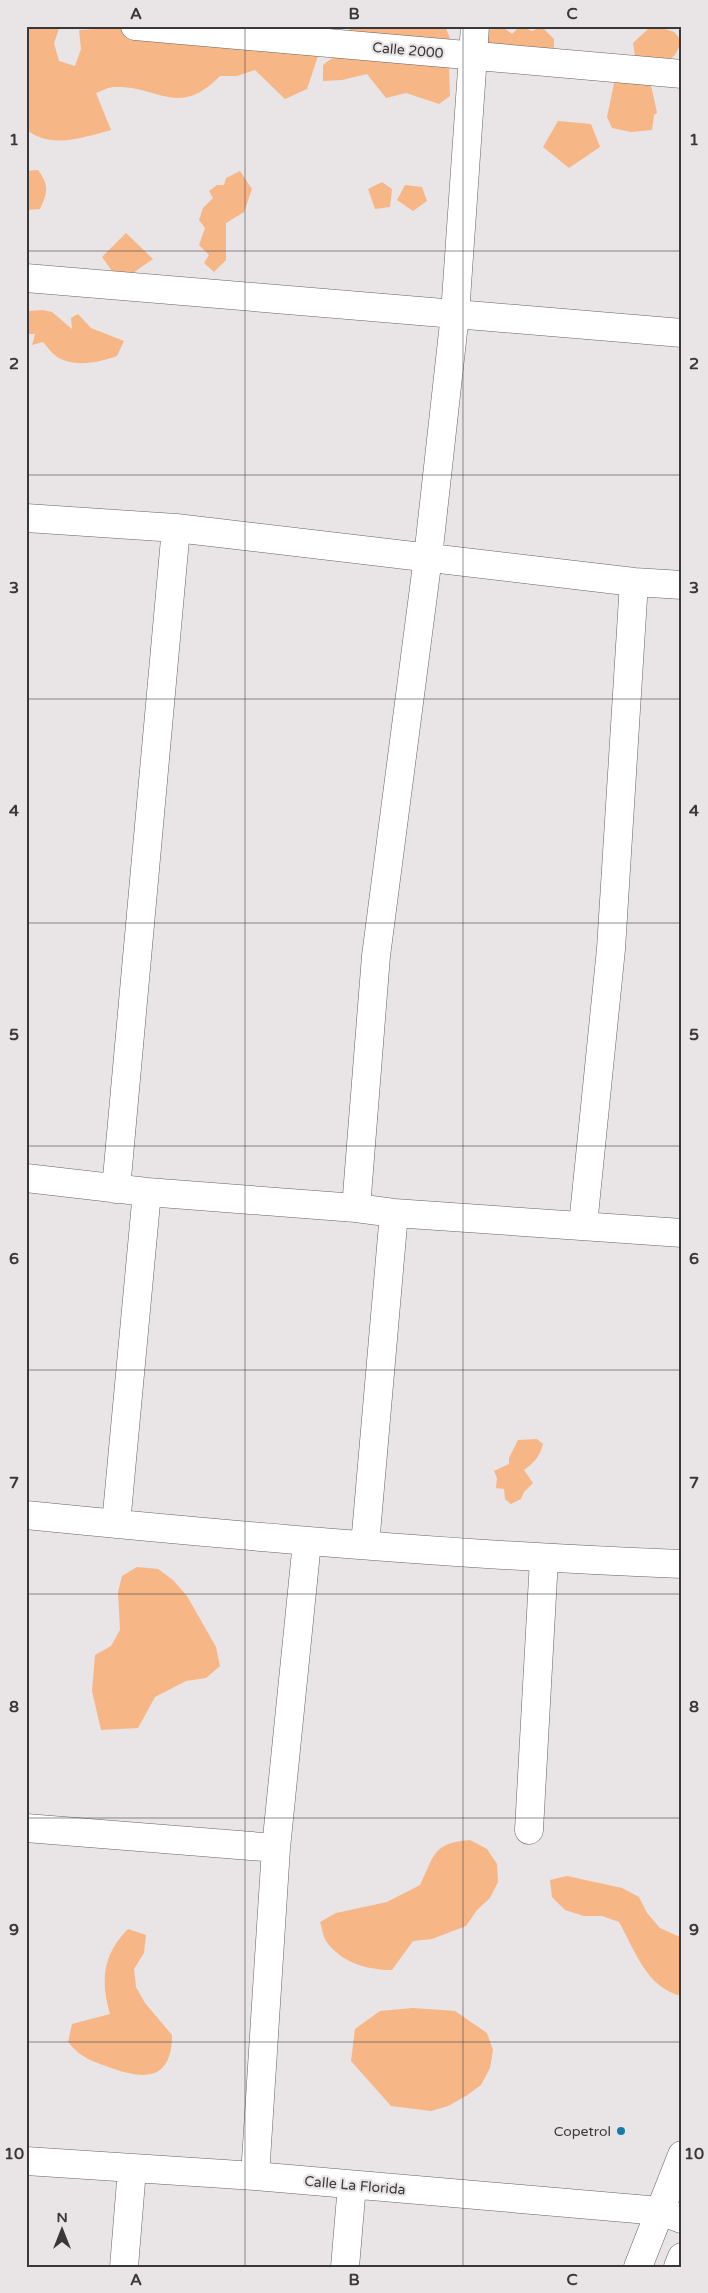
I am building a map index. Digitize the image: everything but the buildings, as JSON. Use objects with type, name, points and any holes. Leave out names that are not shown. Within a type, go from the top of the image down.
[{"type":"street","name":"Calle 2000","points":[[135,26],[208,29],[474,56],[682,74]]},
{"type":"street","points":[[356,1208],[376,956],[428,557],[455,314],[475,26]]},
{"type":"street","points":[[26,278],[682,333]]},
{"type":"street","points":[[26,518],[176,528],[634,582],[682,584]]},
{"type":"street","points":[[116,1189],[176,528]]},
{"type":"street","points":[[582,1225],[611,949],[634,582]]},
{"type":"street","points":[[26,1178],[147,1192],[356,1208],[394,1213],[682,1233]]},
{"type":"street","points":[[116,1524],[147,1192]]},
{"type":"street","points":[[365,1545],[394,1213]]},
{"type":"street","points":[[26,1515],[307,1542],[544,1559],[682,1564]]},
{"type":"street","points":[[254,2176],[276,1848],[307,1542]]},
{"type":"street","points":[[529,1830],[544,1559]]},
{"type":"street","points":[[26,1828],[276,1848]]},
{"type":"street","points":[[638,2267],[671,2215],[682,2155]]},
{"type":"street","name":"Calle La Florida","points":[[26,2161],[254,2176],[671,2215]]},
{"type":"street","points":[[124,2267],[132,2169]]},
{"type":"street","points":[[345,2267],[352,2185]]},
{"type":"street","points":[[678,2267],[682,2257]]},
{"type":"shaded area","points":[[26,26],[60,26],[54,43],[59,61],[75,66],[81,49],[79,30],[96,29],[98,26],[192,26],[322,44],[307,89],[285,99],[255,70],[237,76],[220,76],[205,89],[192,96],[180,98],[168,97],[144,90],[112,87],[96,93],[111,130],[79,138],[56,140],[35,135],[26,129]]},
{"type":"shaded area","points":[[347,26],[420,26],[423,29],[426,26],[445,26],[456,53],[449,70],[450,96],[439,104],[406,93],[386,98],[367,74],[342,80],[323,81],[323,65],[339,55],[368,42],[362,32],[354,36]]},
{"type":"shaded area","points":[[520,26],[532,31],[542,27],[554,39],[554,53],[511,70],[478,34],[485,30],[504,28],[512,34]]},
{"type":"shaded area","points":[[662,28],[674,32],[682,41],[675,55],[652,73],[651,85],[657,113],[654,115],[652,130],[631,132],[612,128],[607,117],[615,79],[633,66],[635,56],[633,43],[648,29]]},
{"type":"shaded area","points":[[558,121],[591,124],[600,147],[569,168],[543,147]]},
{"type":"shaded area","points":[[38,170],[46,184],[45,198],[40,209],[26,210],[26,171]]},
{"type":"shaded area","points":[[240,171],[252,189],[244,212],[226,223],[226,260],[214,272],[204,263],[209,255],[199,245],[205,228],[199,220],[203,208],[213,198],[209,191],[217,185],[224,185],[226,178]]},
{"type":"shaded area","points":[[382,182],[392,189],[390,207],[375,209],[368,189]]},
{"type":"shaded area","points":[[405,185],[422,187],[427,201],[413,211],[397,200]]},
{"type":"shaded area","points":[[126,233],[153,259],[120,282],[102,257]]},
{"type":"shaded area","points":[[43,310],[52,312],[72,329],[71,318],[78,314],[91,328],[124,341],[117,356],[96,362],[75,363],[58,358],[43,342],[32,345],[35,334],[26,334],[26,314],[29,311]]},
{"type":"shaded area","points":[[537,1439],[543,1444],[540,1452],[534,1462],[524,1470],[533,1483],[524,1492],[521,1499],[511,1504],[505,1499],[504,1489],[496,1488],[497,1478],[494,1471],[509,1464],[509,1458],[518,1440]]},
{"type":"shaded area","points":[[137,1567],[158,1569],[173,1580],[187,1596],[216,1647],[220,1666],[206,1678],[186,1681],[155,1697],[138,1728],[101,1730],[92,1691],[95,1655],[111,1646],[120,1630],[118,1592],[122,1576]]},
{"type":"shaded area","points":[[470,1840],[487,1849],[497,1864],[498,1882],[490,1898],[477,1910],[466,1926],[432,1939],[413,1941],[392,1970],[374,1969],[356,1964],[339,1955],[326,1941],[320,1922],[336,1913],[387,1902],[420,1885],[436,1852],[448,1844]]},
{"type":"shaded area","points":[[567,1876],[622,1888],[639,1897],[647,1913],[660,1928],[682,1938],[682,1996],[670,1992],[650,1976],[636,1956],[619,1922],[602,1916],[584,1916],[565,1910],[552,1897],[550,1880]]},
{"type":"shaded area","points":[[128,1929],[146,1935],[144,1953],[134,1969],[136,1987],[145,2003],[172,2035],[168,2060],[163,2067],[148,2075],[127,2073],[94,2062],[79,2053],[68,2042],[72,2024],[110,2014],[105,1990],[106,1968],[113,1948]]},
{"type":"shaded area","points":[[413,2008],[455,2011],[487,2033],[493,2050],[490,2068],[481,2085],[448,2106],[431,2111],[391,2106],[351,2061],[355,2029],[380,2011]]},
{"type":"place","name":"Copetrol","points":[[621,2131]]}]
